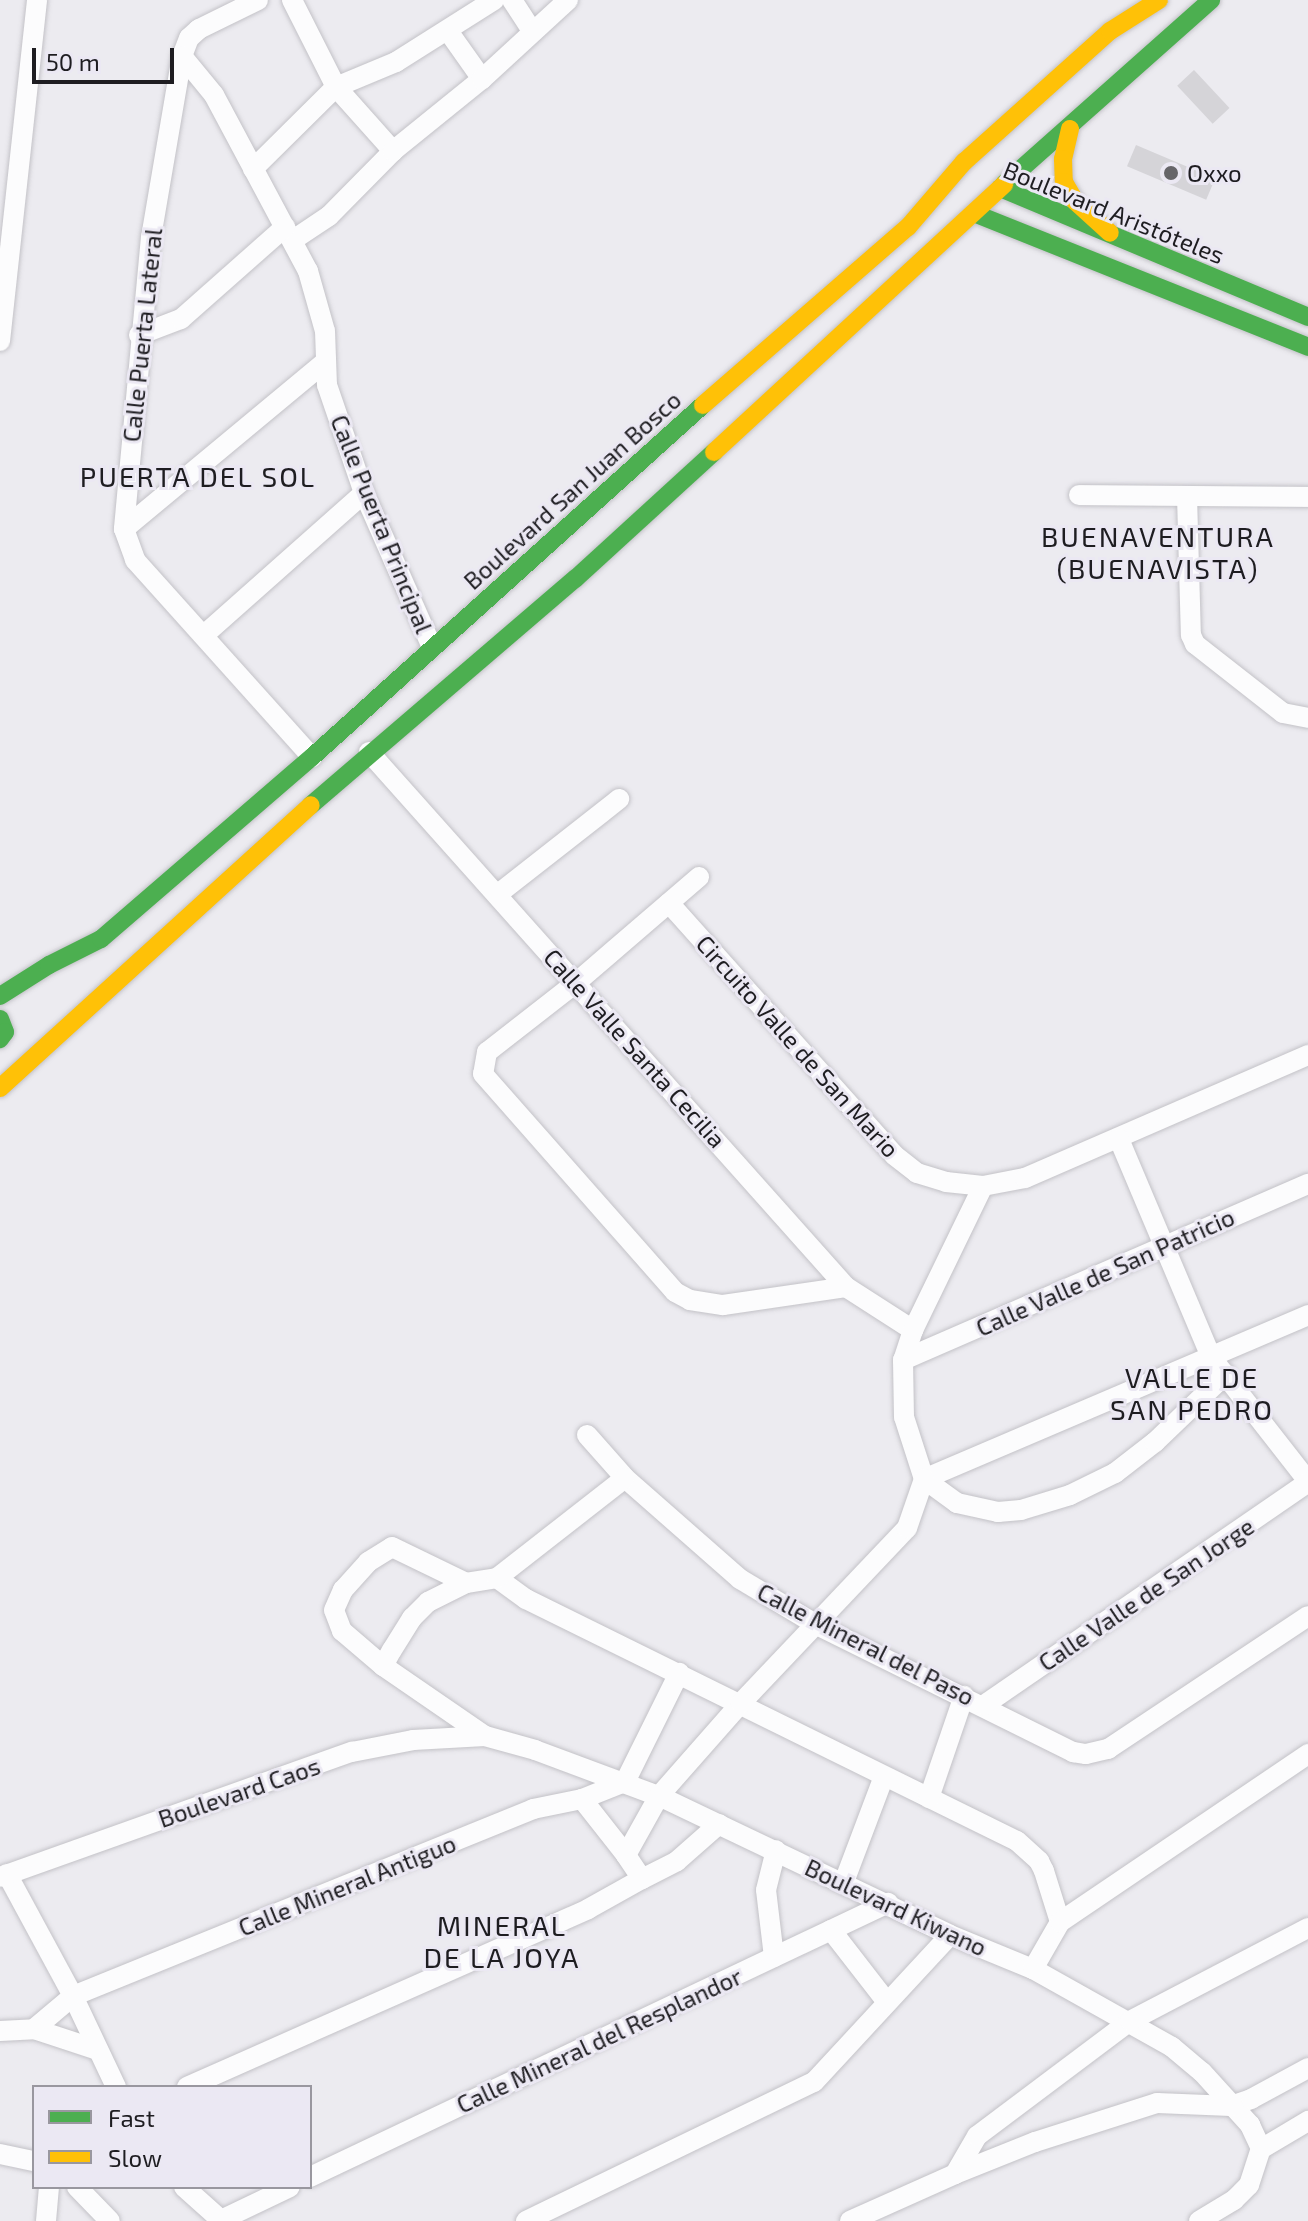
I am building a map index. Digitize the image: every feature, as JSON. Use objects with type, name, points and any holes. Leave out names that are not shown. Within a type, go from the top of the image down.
[{"type":"main road","name":"Boulevard San Juan Bosco","points":[[0,996],[49,965],[101,939],[312,757],[432,647],[908,227],[964,162],[1110,31],[1159,0]]},
{"type":"main road","points":[[994,161],[1167,0]]},
{"type":"main road","points":[[0,1088],[369,752],[976,214],[1000,188],[1070,129],[1211,0]]},
{"type":"main road","points":[[1070,129],[1063,159],[1064,182],[1075,201],[1110,233]]},
{"type":"main road","name":"Boulevard Aristóteles","points":[[908,227],[953,195],[978,184],[988,185],[1308,317]]},
{"type":"main road","points":[[976,214],[978,184]]},
{"type":"main road","points":[[976,214],[1308,347]]},
{"type":"main road","points":[[0,1019],[5,1032],[0,1039]]},
{"type":"street","points":[[0,341],[37,0]]},
{"type":"street","points":[[186,47],[213,20],[258,0]]},
{"type":"street","points":[[292,0],[336,87],[393,151]]},
{"type":"street","points":[[253,169],[336,87],[396,62],[494,0]]},
{"type":"street","points":[[512,0],[533,32]]},
{"type":"street","points":[[139,335],[181,319],[289,233],[329,216],[393,151],[482,79],[568,0]]},
{"type":"street","points":[[448,31],[482,79]]},
{"type":"street","name":"Calle Puerta Principal","points":[[186,47],[289,233],[320,308],[325,331],[323,364],[327,385],[364,493],[432,647]]},
{"type":"street","name":"Calle Puerta Lateral","points":[[186,47],[159,179],[139,335],[124,529],[135,560],[312,757]]},
{"type":"street","points":[[124,529],[323,364]]},
{"type":"street","points":[[204,635],[364,493]]},
{"type":"street","points":[[1079,495],[1308,497]]},
{"type":"street","points":[[1187,496],[1191,635],[1195,644],[1283,713],[1308,718]]},
{"type":"street","name":"Calle Valle Santa Cecilia","points":[[369,752],[846,1287],[913,1330]]},
{"type":"street","points":[[498,894],[619,799]]},
{"type":"street","points":[[699,877],[577,982],[487,1052],[482,1066],[488,1083],[682,1296],[702,1303],[723,1305],[846,1287]]},
{"type":"street","name":"Circuito Valle de San Mario","points":[[669,903],[894,1155],[917,1173],[946,1182],[983,1186],[1025,1178],[1308,1055]]},
{"type":"street","points":[[1119,1139],[1211,1357],[1308,1481]]},
{"type":"street","name":"Calle Valle de San Patricio","points":[[903,1360],[1308,1184]]},
{"type":"street","points":[[983,1186],[913,1330],[903,1360],[904,1417],[924,1479],[957,1503],[998,1512],[1021,1510],[1070,1495],[1115,1473],[1155,1442],[1226,1374]]},
{"type":"street","points":[[626,1855],[659,1796],[741,1703],[907,1528],[924,1479],[1308,1315]]},
{"type":"street","name":"Calle Mineral del Paso","points":[[587,1435],[625,1478],[740,1579],[817,1625],[984,1705],[1073,1752],[1095,1753],[1118,1742],[1308,1616]]},
{"type":"street","points":[[383,1666],[412,1618],[444,1592],[466,1583],[497,1578],[625,1478]]},
{"type":"street","name":"Calle Valle de San Jorge","points":[[984,1705],[1308,1481]]},
{"type":"street","points":[[466,1583],[392,1547],[368,1562],[343,1590],[334,1610],[342,1631],[383,1666],[485,1736]]},
{"type":"street","points":[[497,1578],[526,1599],[741,1703],[1029,1850],[1044,1871],[1060,1922]]},
{"type":"street","points":[[625,1782],[679,1673]]},
{"type":"street","points":[[929,1798],[964,1696]]},
{"type":"street","name":"Boulevard Kiwano","points":[[485,1736],[659,1796],[950,1935],[1033,1969],[1172,2047],[1202,2072],[1250,2125],[1261,2149]]},
{"type":"street","name":"Boulevard Caos","points":[[3,1876],[352,1752],[413,1740],[485,1736]]},
{"type":"street","points":[[1033,1969],[1060,1922],[1308,1754]]},
{"type":"street","points":[[844,1882],[884,1776]]},
{"type":"street","name":"Calle Mineral Antiguo","points":[[34,2029],[73,1996],[533,1809],[582,1799],[625,1782]]},
{"type":"street","points":[[582,1799],[642,1879]]},
{"type":"street","points":[[192,2085],[588,1909],[677,1861],[719,1824]]},
{"type":"street","points":[[774,1957],[766,1890],[776,1850]]},
{"type":"street","points":[[3,1876],[73,1996],[115,2085]]},
{"type":"street","name":"Calle Mineral del Resplandor","points":[[312,2176],[888,1903]]},
{"type":"street","points":[[955,2174],[977,2136],[1130,2021],[1308,1928]]},
{"type":"street","points":[[831,1930],[886,2001]]},
{"type":"street","points":[[526,2221],[801,2091],[837,2060],[886,2001],[925,1965],[950,1935]]},
{"type":"street","points":[[0,2031],[34,2029],[98,2050]]},
{"type":"street","points":[[850,2221],[1035,2142],[1157,2103],[1231,2106],[1251,2099],[1308,2068]]},
{"type":"street","points":[[1199,2221],[1234,2200],[1249,2185],[1261,2149],[1308,2121]]},
{"type":"street","points":[[0,2154],[32,2161]]},
{"type":"street","points":[[46,2221],[49,2189]]},
{"type":"street","points":[[79,2189],[110,2221]]},
{"type":"street","points":[[186,2189],[221,2220],[286,2189]]},
{"type":"building","name":"Oxxo","points":[[1194,70],[1229,108],[1213,124],[1177,86]]},
{"type":"building","name":"Oxxo","points":[[1136,145],[1215,179],[1206,200],[1127,166]]},
{"type":"traffic: fast","points":[[1004,184],[1211,0]]},
{"type":"traffic: fast","points":[[1000,188],[1308,317]]},
{"type":"traffic: fast","points":[[976,214],[1308,347]]},
{"type":"traffic: fast","points":[[0,996],[49,965],[101,939],[312,757],[703,405]]},
{"type":"traffic: fast","points":[[311,805],[575,579],[714,452]]},
{"type":"traffic: fast","points":[[0,1019],[5,1032],[0,1039]]},
{"type":"traffic: slow","points":[[703,405],[908,227],[964,162],[1110,31],[1159,0]]},
{"type":"traffic: slow","points":[[1070,129],[1063,159],[1064,182],[1075,201],[1110,233]]},
{"type":"traffic: slow","points":[[714,452],[1004,184]]},
{"type":"traffic: slow","points":[[0,1088],[311,805]]},
{"type":"place","name":"Oxxo","points":[[1171,173]]},
{"type":"district","name":"PUERTA DEL SOL","points":[[198,476]]},
{"type":"district","name":"BUENAVENTURA (BUENAVISTA)","points":[[1158,552]]},
{"type":"district","name":"VALLE DE SAN PEDRO","points":[[1192,1393]]},
{"type":"district","name":"MINERAL DE LA JOYA","points":[[502,1941]]}]
